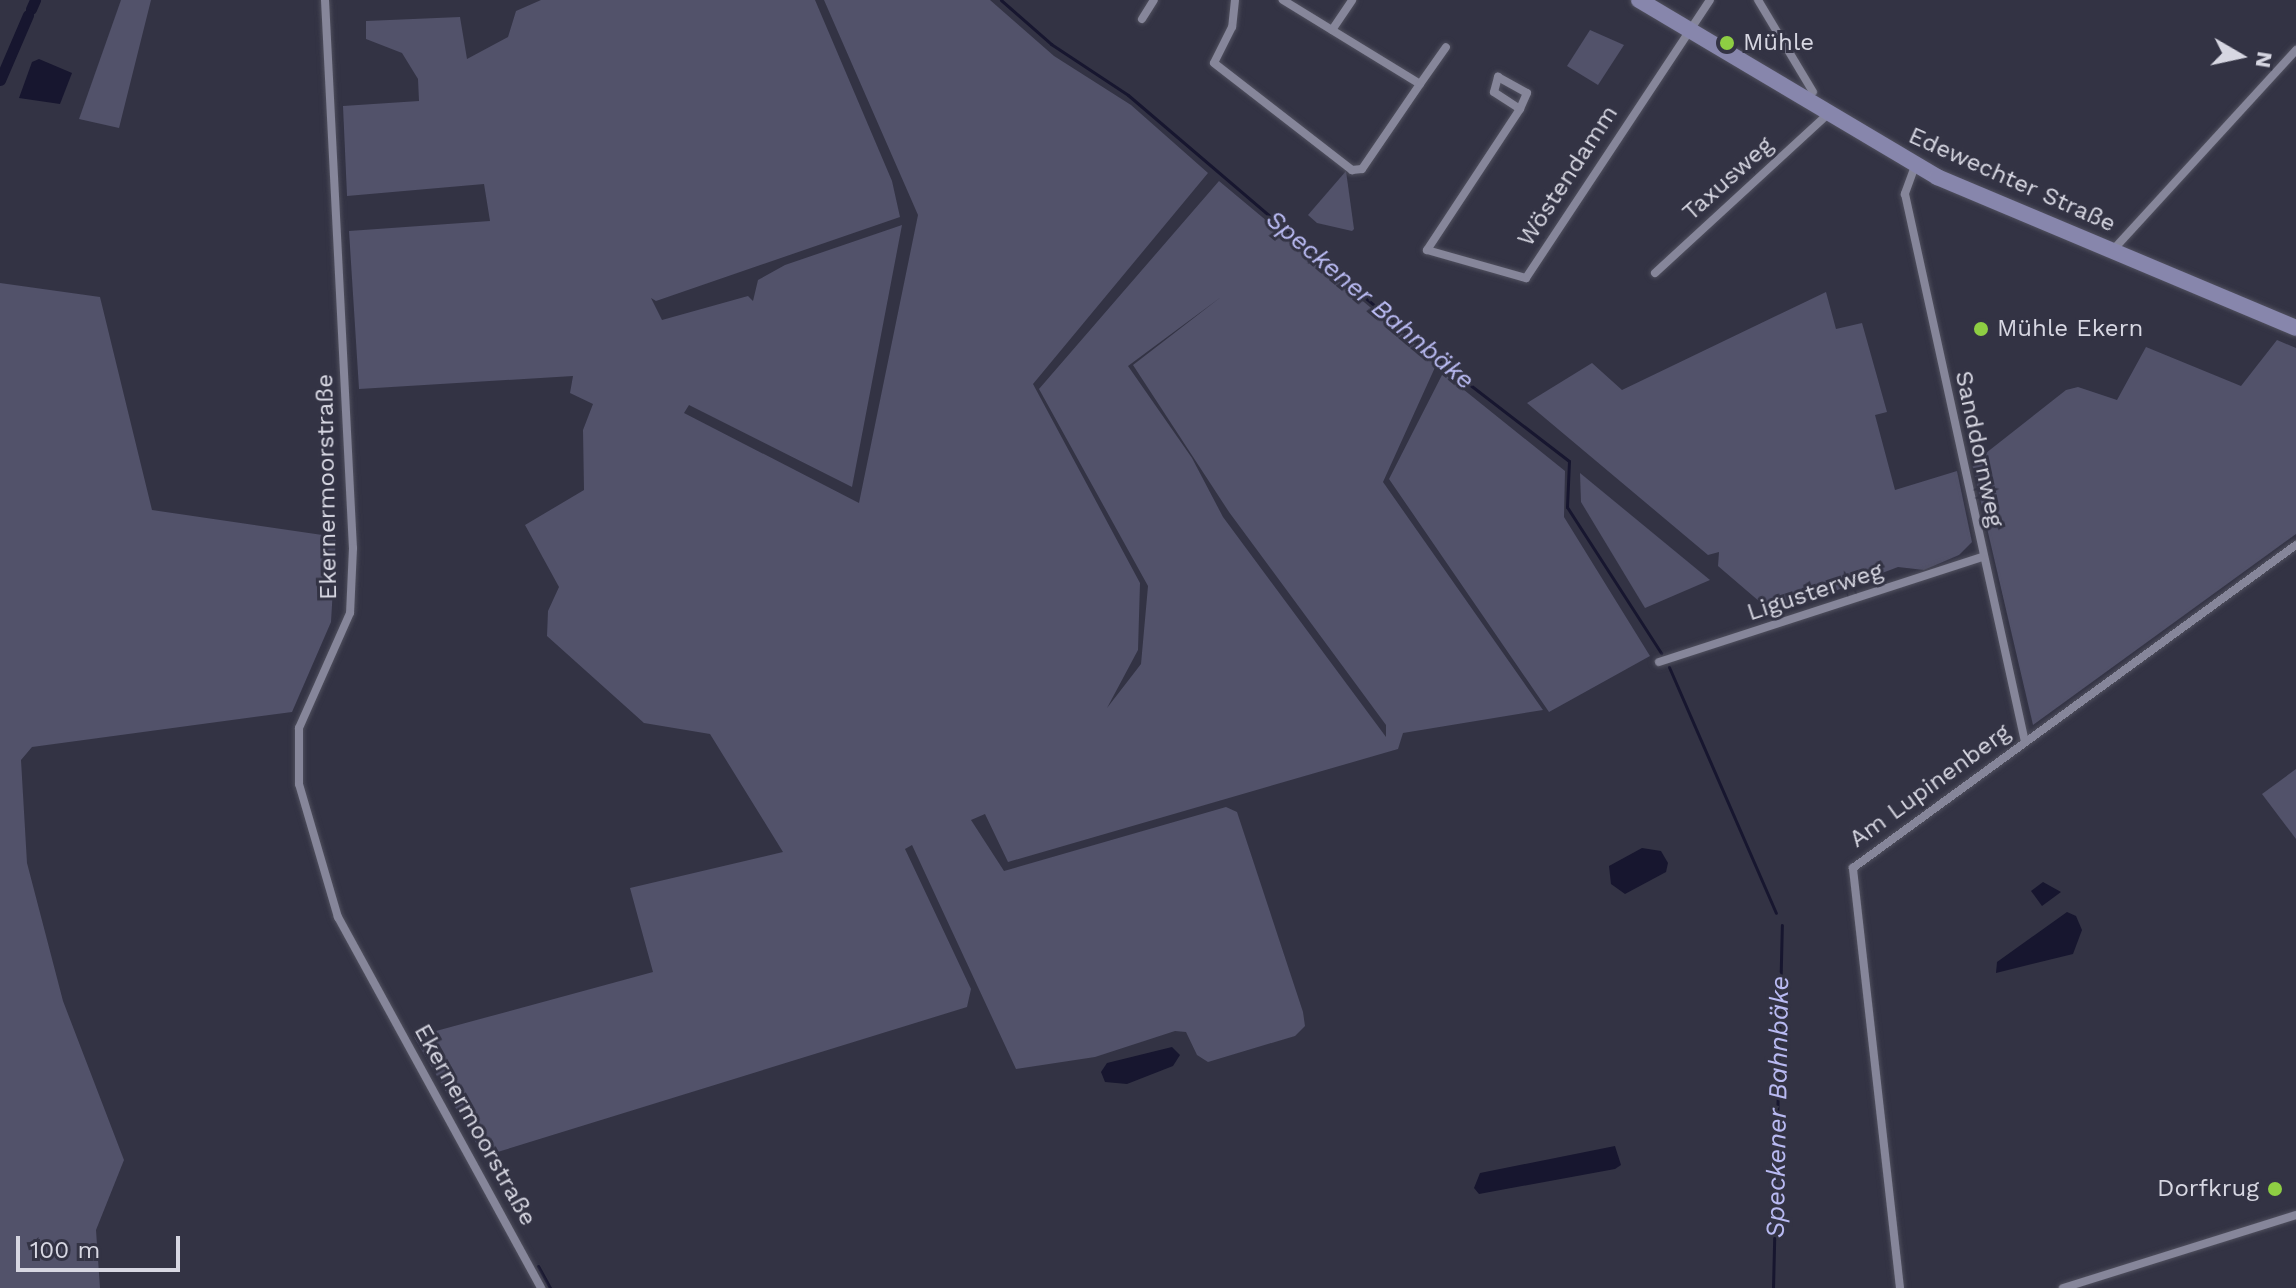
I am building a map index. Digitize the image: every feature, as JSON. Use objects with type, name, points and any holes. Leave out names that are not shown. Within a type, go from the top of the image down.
[{"type":"main road","name":"Edewechter Straße","points":[[1639,0],[1915,166],[2296,328]]},
{"type":"street","name":"Ekernermoorstraße","points":[[325,0],[353,548],[350,613],[299,728],[299,784],[338,917],[541,1288]]},
{"type":"street","points":[[1142,19],[1154,0]]},
{"type":"street","points":[[1283,0],[1420,84]]},
{"type":"street","points":[[1332,30],[1352,0]]},
{"type":"street","points":[[1687,29],[1710,0]]},
{"type":"street","points":[[1758,0],[1813,92]]},
{"type":"street","points":[[1231,2],[1232,27],[1214,63],[1352,170],[1362,169],[1446,47]]},
{"type":"street","name":"Wöstendamm","points":[[1520,109],[1427,250],[1526,278],[1687,29]]},
{"type":"street","points":[[2112,251],[2296,50]]},
{"type":"street","name":"Taxusweg","points":[[1655,273],[1828,114]]},
{"type":"street","name":"Sanddornweg","points":[[1915,166],[1905,194],[2025,742]]},
{"type":"street","name":"Am Lupinenberg","points":[[1900,1288],[1853,868],[2296,545]]},
{"type":"street","name":"Ligusterweg","points":[[1659,662],[1983,557]]},
{"type":"street","points":[[2063,1288],[2296,1215]]},
{"type":"shaded area","points":[[121,0],[151,0],[119,128],[79,119]]},
{"type":"shaded area","points":[[541,0],[815,0],[892,181],[900,217],[656,301],[651,298],[662,320],[748,296],[753,301],[758,280],[785,265],[902,225],[852,487],[689,405],[684,413],[859,503],[918,215],[824,0],[990,0],[1054,56],[1131,105],[1208,173],[1033,384],[1140,583],[1138,650],[1107,708],[1141,664],[1148,586],[1039,389],[1219,181],[1437,363],[1383,482],[1543,710],[1403,733],[1398,749],[1008,862],[985,814],[971,820],[1004,871],[1226,807],[1237,812],[1303,1012],[1305,1026],[1295,1036],[1208,1062],[1197,1055],[1186,1032],[1175,1031],[1095,1057],[1016,1069],[912,845],[905,849],[971,989],[967,1007],[491,1154],[482,1153],[414,1037],[653,972],[630,888],[783,852],[710,734],[644,723],[547,636],[548,611],[559,587],[525,525],[584,490],[583,430],[593,404],[570,393],[573,376],[359,389],[349,231],[490,221],[484,184],[347,196],[343,106],[419,101],[418,79],[402,53],[366,39],[366,21],[460,17],[467,59],[508,37],[516,11]],"holes":[[[1221,297],[1133,365],[1229,512],[1386,725],[1386,737],[1223,517],[1192,458],[1128,366]]]},
{"type":"shaded area","points":[[1590,30],[1624,45],[1598,85],[1567,66]]},
{"type":"shaded area","points":[[39,59],[72,73],[60,104],[19,98],[32,62]]},
{"type":"shaded area","points":[[1346,171],[1352,231],[1317,223],[1308,215]]},
{"type":"shaded area","points":[[0,283],[100,297],[152,510],[336,537],[331,622],[292,712],[32,747],[21,760],[27,863],[63,1001],[124,1160],[96,1230],[100,1288],[0,1288]]},
{"type":"shaded area","points":[[1826,292],[1836,329],[1862,323],[1887,412],[1875,415],[1895,490],[1957,471],[1972,542],[1959,555],[1924,570],[1898,567],[1774,614],[1718,566],[1719,552],[1708,555],[1527,403],[1592,363],[1622,390]]},
{"type":"shaded area","points":[[2277,340],[2296,348],[2296,534],[2033,725],[1972,464],[2066,390],[2078,387],[2117,400],[2146,347],[2241,386]]},
{"type":"shaded area","points":[[1443,373],[1565,471],[1564,517],[1650,656],[1549,712],[1389,479]]},
{"type":"shaded area","points":[[1580,473],[1710,580],[1645,608],[1581,502]]},
{"type":"shaded area","points":[[2296,769],[2296,839],[2262,794]]},
{"type":"shaded area","points":[[1642,848],[1661,851],[1668,863],[1666,872],[1625,894],[1611,884],[1609,866]]},
{"type":"shaded area","points":[[2043,882],[2061,892],[2042,906],[2031,891]]},
{"type":"shaded area","points":[[2067,912],[2076,916],[2082,930],[2073,954],[1996,973],[1997,962]]},
{"type":"shaded area","points":[[1172,1047],[1180,1055],[1173,1066],[1127,1084],[1105,1082],[1101,1072],[1107,1063]]},
{"type":"shaded area","points":[[1615,1146],[1621,1165],[1615,1169],[1479,1194],[1474,1188],[1480,1173]]},
{"type":"waterway","points":[[31,9],[35,0]]},
{"type":"waterway","name":"Speckener Bahnbäke","points":[[1001,0],[1051,44],[1128,95],[1443,364],[1569,461],[1567,507],[1661,653]]},
{"type":"waterway","points":[[0,80],[28,15]]},
{"type":"waterway","name":"Speckener Bahnbäke","points":[[1669,667],[1776,913]]},
{"type":"waterway","name":"Speckener Bahnbäke","points":[[1773,1288],[1782,925]]},
{"type":"waterway","points":[[538,1266],[550,1288]]},
{"type":"place","name":"Mühle","points":[[1727,43]]},
{"type":"place","name":"Mühle Ekern","points":[[1981,329]]},
{"type":"place","name":"Dorfkrug","points":[[2275,1189]]}]
